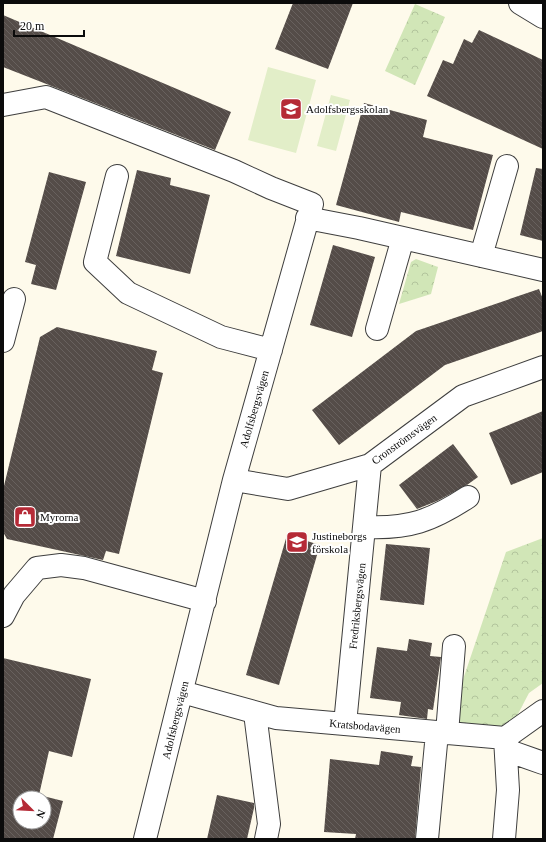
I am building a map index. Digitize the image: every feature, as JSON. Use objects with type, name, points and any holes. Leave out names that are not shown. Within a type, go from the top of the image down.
[{"type":"street","points":[[520,3],[543,17]]},
{"type":"street","points":[[3,105],[46,97],[234,171],[271,188],[309,211],[403,238],[543,270]]},
{"type":"street","points":[[481,256],[507,166]]},
{"type":"street","points":[[117,176],[95,262],[128,293],[221,337],[271,350]]},
{"type":"street","name":"Adolfsbergsvägen","points":[[145,839],[234,480],[309,211]]},
{"type":"street","points":[[377,329],[403,238]]},
{"type":"street","points":[[3,341],[14,299]]},
{"type":"street","name":"Cronströmsvägen","points":[[234,480],[288,489],[370,465],[463,396],[543,367]]},
{"type":"street","name":"Fredriksbergsvägen","points":[[345,724],[370,465]]},
{"type":"street","points":[[365,527],[384,528],[425,521],[444,512],[468,497]]},
{"type":"street","points":[[3,616],[14,595],[37,568],[61,565],[84,568],[205,601]]},
{"type":"street","points":[[427,839],[454,646]]},
{"type":"street","name":"Kratsbodavägen","points":[[182,692],[276,718],[442,733],[505,744],[543,763]]},
{"type":"street","points":[[504,839],[508,790],[505,744],[543,711]]},
{"type":"street","points":[[255,713],[269,824],[266,839]]},
{"type":"green space","points":[[415,4],[445,17],[415,85],[385,71]]},
{"type":"green space","points":[[268,67],[316,80],[296,153],[248,140]]},
{"type":"green space","points":[[331,95],[350,100],[336,151],[317,146]]},
{"type":"green space","points":[[416,259],[438,267],[431,294],[399,304],[411,262]]},
{"type":"green space","points":[[543,538],[543,683],[529,693],[509,731],[448,724],[506,552]]},
{"type":"building","points":[[293,3],[353,3],[328,69],[275,49]]},
{"type":"building","points":[[3,15],[231,112],[215,150],[3,67]]},
{"type":"building","points":[[479,30],[543,60],[543,149],[427,96],[443,60],[453,64],[464,39],[472,43]]},
{"type":"building","points":[[364,103],[427,120],[423,137],[493,155],[473,230],[401,212],[399,222],[336,205]]},
{"type":"building","points":[[536,168],[543,169],[543,241],[520,235]]},
{"type":"building","points":[[137,170],[171,178],[170,185],[210,195],[190,274],[116,256]]},
{"type":"building","points":[[49,172],[86,182],[56,290],[31,284],[36,265],[25,262]]},
{"type":"building","points":[[333,245],[375,257],[352,337],[310,325]]},
{"type":"building","points":[[539,289],[543,299],[543,331],[445,365],[339,445],[312,410],[416,331]]},
{"type":"building","points":[[57,327],[157,351],[152,370],[163,373],[119,554],[106,551],[103,560],[7,539],[3,532],[3,490],[40,337]]},
{"type":"building","points":[[543,411],[543,472],[511,485],[489,433]]},
{"type":"building","points":[[453,444],[478,477],[467,485],[437,501],[417,509],[399,485]]},
{"type":"building","points":[[287,535],[320,545],[279,685],[246,675]]},
{"type":"building","points":[[386,544],[430,548],[424,605],[380,600]]},
{"type":"building","points":[[409,639],[432,643],[430,656],[441,657],[433,710],[428,709],[427,719],[399,715],[401,702],[370,698],[377,647],[407,651]]},
{"type":"building","points":[[3,658],[91,679],[72,757],[49,751],[40,790],[12,790],[12,830],[52,830],[52,798],[63,801],[53,839],[3,839]]},
{"type":"building","points":[[381,751],[413,756],[411,766],[421,767],[415,839],[355,839],[356,834],[324,832],[330,759],[379,765]]},
{"type":"building","points":[[217,795],[254,803],[247,839],[207,839]]},
{"type":"place","name":"Adolfsbergsskolan","points":[[291,109]]},
{"type":"place","name":"Myrorna","points":[[25,517]]},
{"type":"place","name":"Justineborgs förskola","points":[[297,542]]}]
